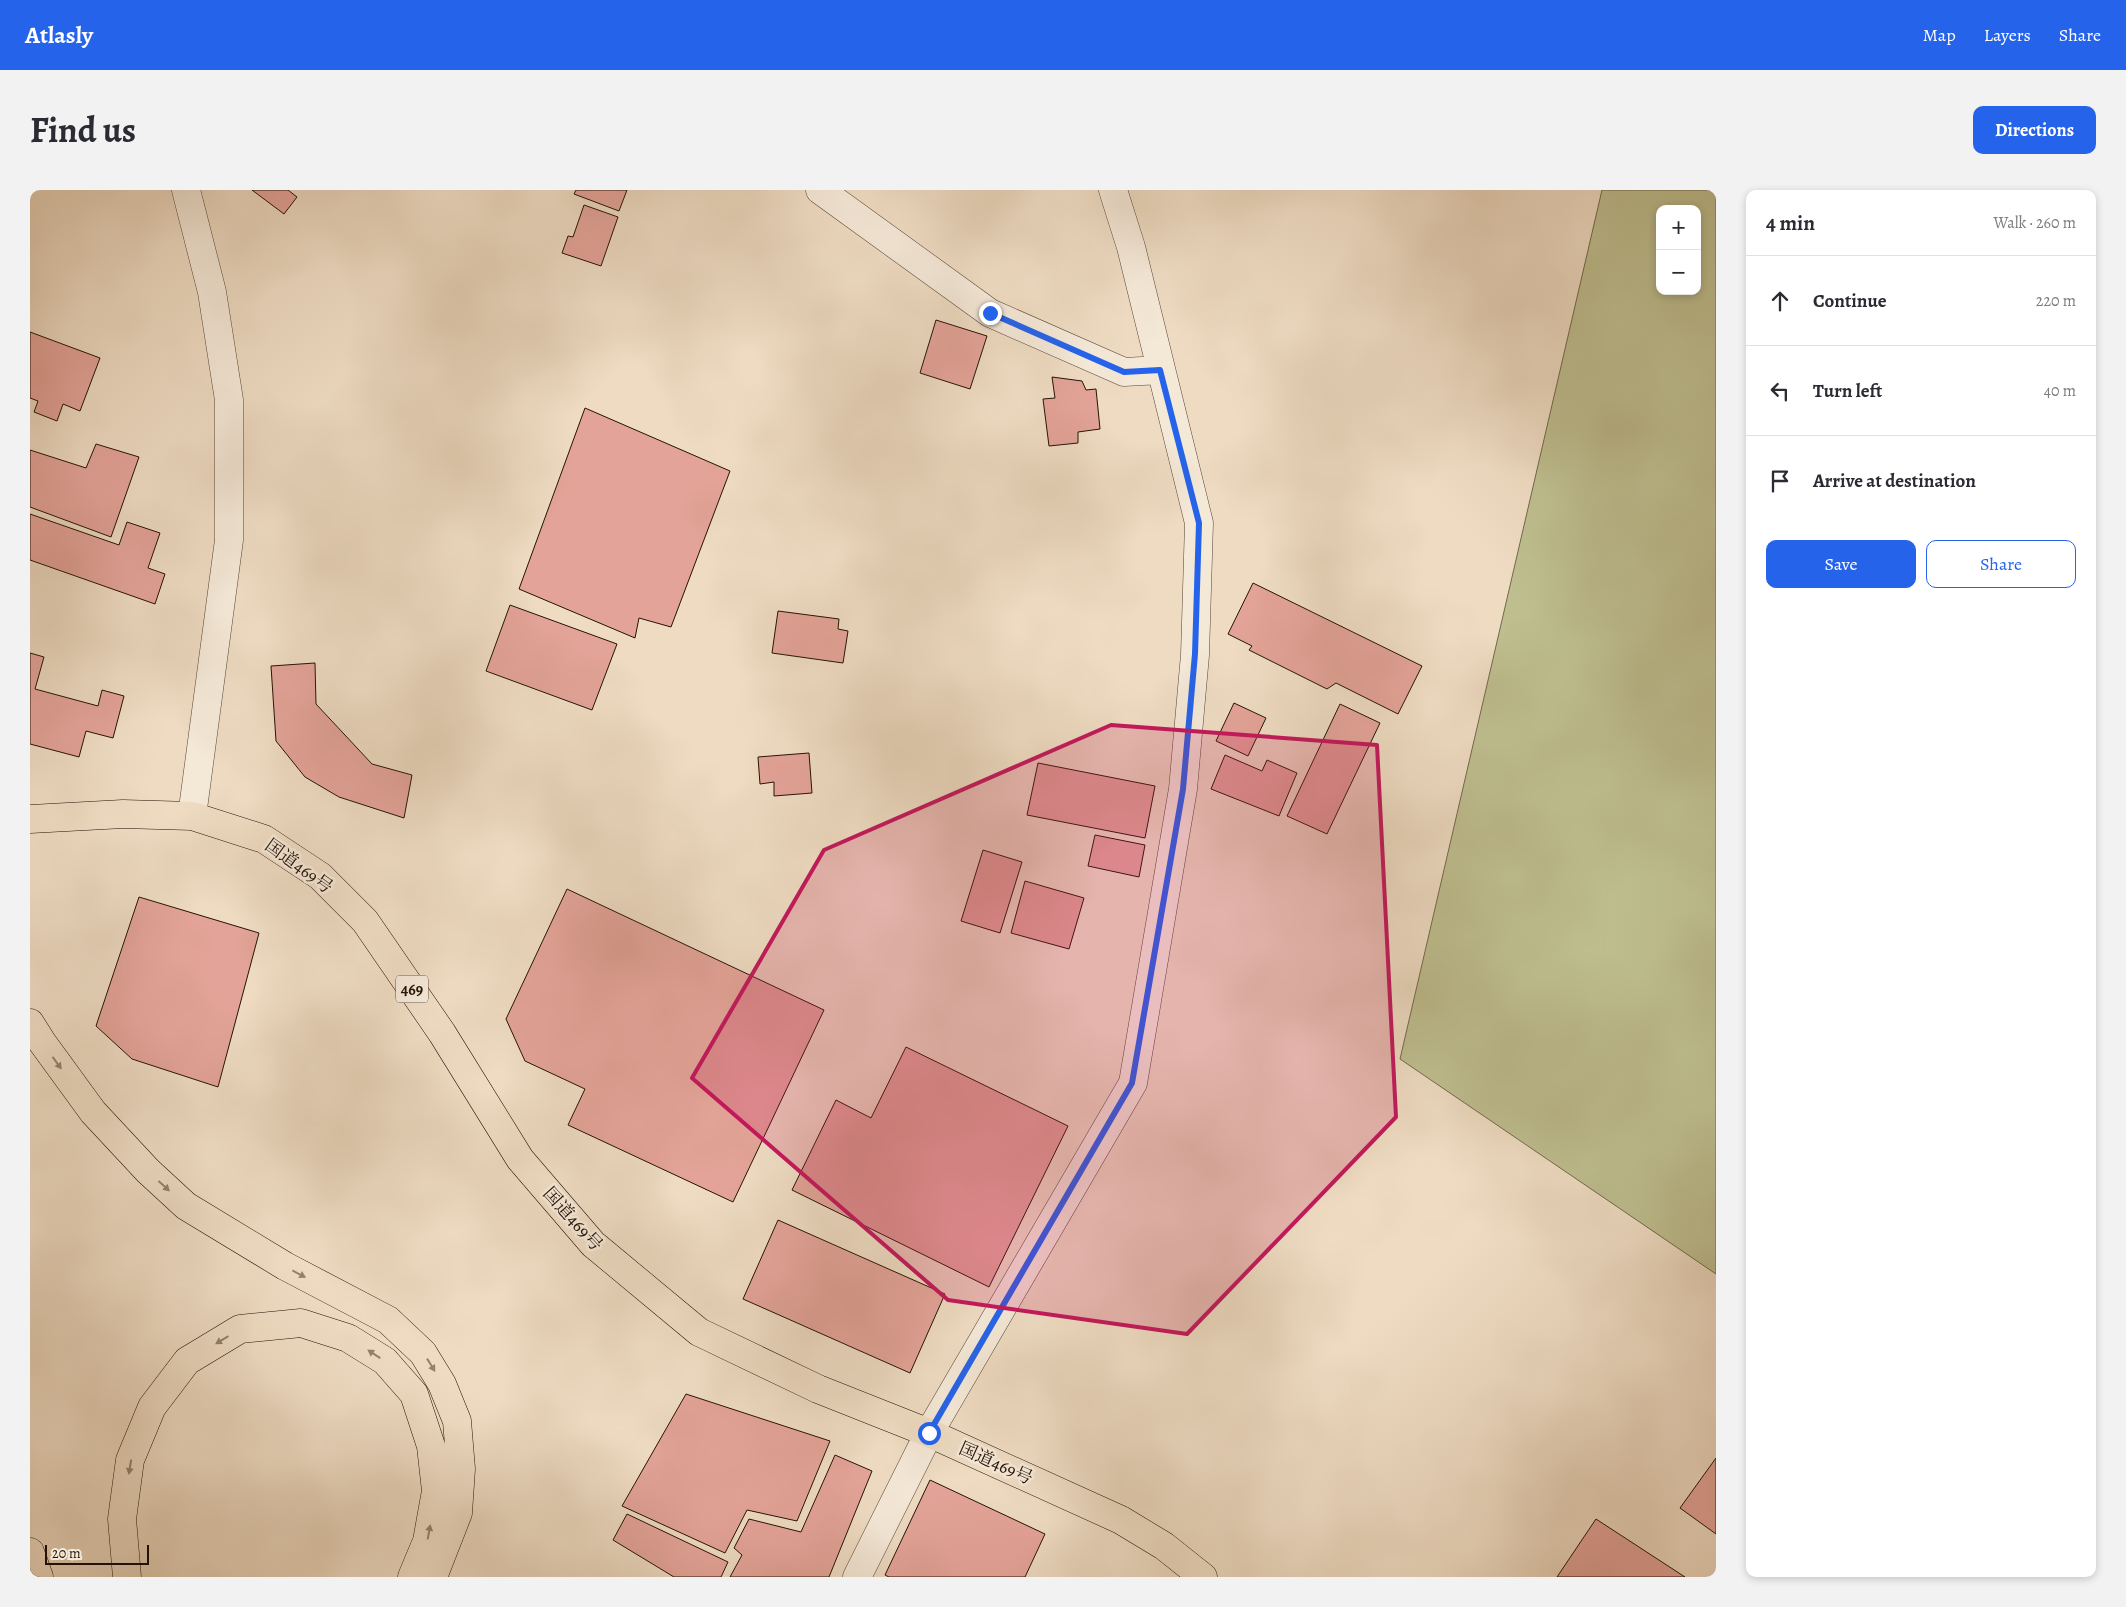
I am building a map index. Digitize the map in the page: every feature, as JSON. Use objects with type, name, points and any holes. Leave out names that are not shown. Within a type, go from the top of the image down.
[{"type":"highway","name":"国道469号","points":[[30,819],[123,814],[192,816],[264,839],[320,876],[365,920],[442,1033],[520,1159],[593,1244],[699,1332],[818,1389],[929,1433],[1121,1520],[1164,1546],[1203,1577]]},
{"type":"highway","points":[[30,1023],[94,1112],[148,1171],[186,1206],[285,1266],[388,1320],[423,1353],[442,1384],[457,1421],[462,1469],[458,1513],[433,1577]]},
{"type":"highway","points":[[126,1577],[122,1518],[130,1460],[152,1407],[187,1361],[240,1329],[301,1323],[348,1338],[385,1361],[414,1394],[431,1446],[436,1491],[427,1541],[412,1577]]},
{"type":"highway","points":[[30,1552],[39,1577]]},
{"type":"street","points":[[186,190],[212,292],[229,400],[229,540],[192,816]]},
{"type":"street","points":[[820,190],[990,313],[1124,372],[1160,370]]},
{"type":"street","points":[[857,1577],[929,1433],[1132,1083],[1183,789],[1195,654],[1199,523],[1131,247],[1114,190]]},
{"type":"highlighted area","points":[[1111,725],[1377,745],[1396,1117],[1187,1334],[948,1300],[692,1078],[824,850]]},
{"type":"green space","points":[[1602,190],[1716,190],[1716,1274],[1400,1059]]},
{"type":"building","points":[[252,190],[288,190],[297,197],[284,214]]},
{"type":"building","points":[[576,190],[627,190],[619,211],[574,194]]},
{"type":"building","points":[[584,205],[618,217],[601,266],[562,253],[568,236],[573,237]]},
{"type":"building","points":[[936,320],[987,336],[970,389],[920,373]]},
{"type":"building","points":[[30,332],[100,358],[80,411],[63,404],[57,421],[34,412],[38,401],[30,398]]},
{"type":"building","points":[[1052,377],[1082,381],[1086,390],[1096,389],[1100,429],[1078,432],[1078,443],[1049,446],[1043,399],[1055,398]]},
{"type":"building","points":[[585,408],[730,471],[671,627],[639,618],[635,638],[519,589]]},
{"type":"building","points":[[96,444],[139,457],[111,537],[30,507],[30,450],[86,468]]},
{"type":"building","points":[[30,514],[119,545],[127,522],[160,533],[148,568],[165,574],[155,604],[30,560]]},
{"type":"building","points":[[1253,583],[1422,666],[1398,714],[1336,683],[1327,689],[1249,650],[1252,646],[1228,634]]},
{"type":"building","points":[[510,605],[617,644],[592,710],[486,671]]},
{"type":"building","points":[[778,611],[839,619],[838,629],[848,631],[843,663],[772,653]]},
{"type":"building","points":[[30,653],[44,657],[35,689],[98,706],[102,690],[124,696],[113,738],[86,731],[79,757],[30,744]]},
{"type":"building","points":[[315,663],[316,704],[372,764],[412,775],[404,818],[339,797],[305,777],[276,741],[271,666]]},
{"type":"building","points":[[1234,703],[1266,718],[1248,756],[1216,741]]},
{"type":"building","points":[[1340,704],[1380,723],[1327,834],[1287,816]]},
{"type":"building","points":[[809,753],[812,793],[774,796],[774,782],[760,784],[758,757]]},
{"type":"building","points":[[1225,755],[1262,771],[1267,760],[1297,773],[1279,816],[1211,789]]},
{"type":"building","points":[[1038,763],[1155,786],[1145,838],[1027,815]]},
{"type":"building","points":[[1095,835],[1145,845],[1139,877],[1088,866]]},
{"type":"building","points":[[983,850],[1022,862],[1000,933],[961,921]]},
{"type":"building","points":[[1025,881],[1084,898],[1069,949],[1011,933]]},
{"type":"building","points":[[567,889],[824,1010],[733,1202],[568,1125],[585,1089],[525,1061],[506,1019]]},
{"type":"building","points":[[139,897],[259,933],[218,1087],[132,1059],[96,1026]]},
{"type":"building","points":[[906,1047],[1068,1126],[989,1287],[792,1190],[836,1100],[871,1118]]},
{"type":"building","points":[[778,1220],[945,1294],[910,1373],[743,1299]]},
{"type":"building","points":[[686,1394],[830,1441],[797,1521],[747,1510],[725,1553],[622,1506]]},
{"type":"building","points":[[835,1455],[872,1471],[829,1577],[730,1577],[742,1555],[734,1548],[749,1519],[801,1532]]},
{"type":"building","points":[[1716,1458],[1716,1534],[1680,1508]]},
{"type":"building","points":[[930,1480],[1045,1534],[1025,1577],[889,1577],[885,1575]]},
{"type":"building","points":[[627,1514],[728,1562],[721,1577],[674,1577],[613,1540]]},
{"type":"building","points":[[1596,1519],[1685,1577],[1557,1577]]},
{"type":"route","points":[[929,1433],[1132,1083],[1183,789],[1195,654],[1199,523],[1160,370],[1124,372],[990,313]]}]
